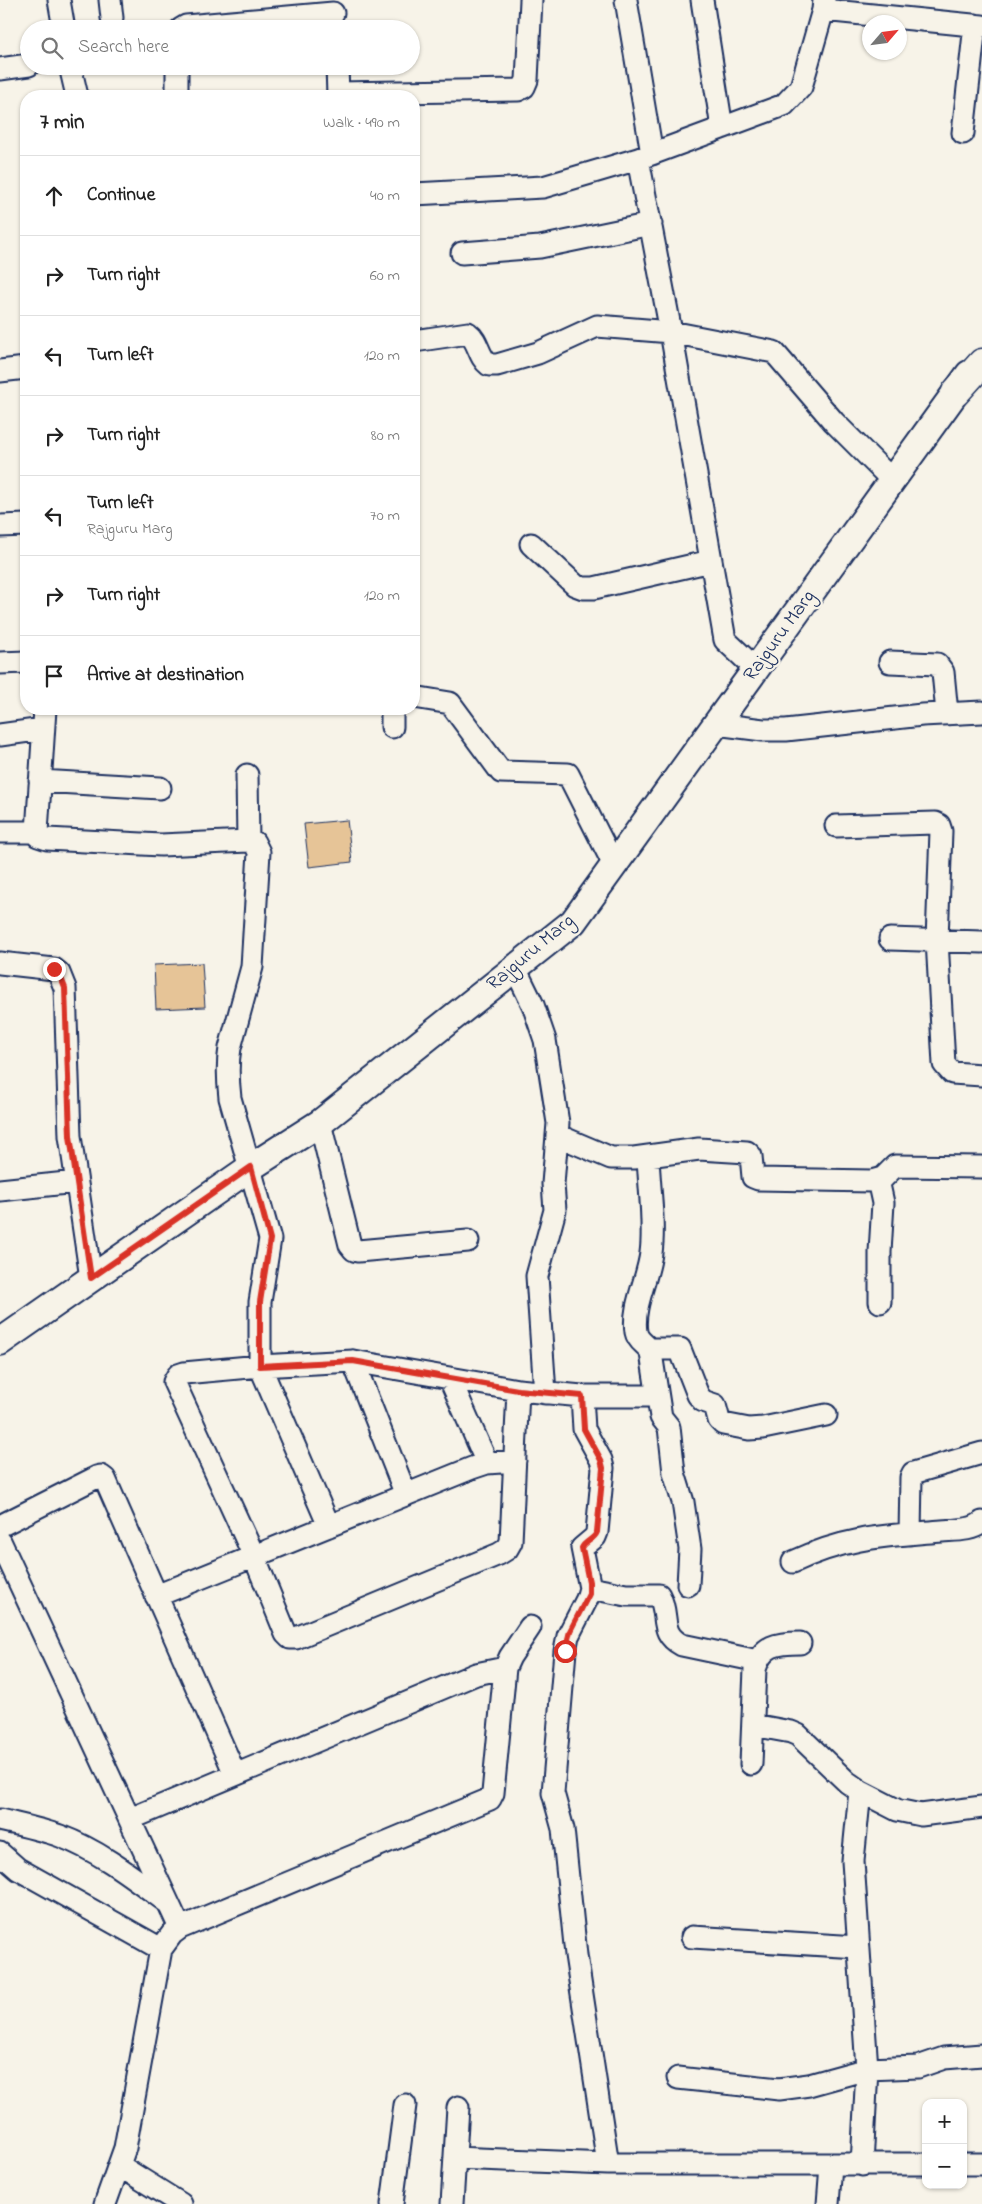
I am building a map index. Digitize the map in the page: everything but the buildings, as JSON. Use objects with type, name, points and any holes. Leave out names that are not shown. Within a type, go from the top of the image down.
[{"type":"main road","points":[[956,392],[982,363]]},
{"type":"street","points":[[60,0],[63,20]]},
{"type":"street","points":[[420,92],[518,90],[524,87],[527,80],[531,0]]},
{"type":"street","points":[[626,0],[651,224],[725,640],[756,669]]},
{"type":"street","points":[[702,0],[722,128]]},
{"type":"street","points":[[420,194],[543,187],[645,157],[784,105],[801,87],[823,5],[978,26],[963,133]]},
{"type":"street","points":[[260,20],[334,14]]},
{"type":"street","points":[[0,69],[20,67]]},
{"type":"street","points":[[72,75],[76,90]]},
{"type":"street","points":[[177,75],[177,90]]},
{"type":"street","points":[[337,75],[338,90]]},
{"type":"street","points":[[462,253],[540,247],[651,224]]},
{"type":"street","points":[[420,339],[468,333],[472,336],[483,360],[489,365],[538,353],[597,326],[671,332],[774,352],[834,422],[892,480]]},
{"type":"street","name":"Rajguru Marg","points":[[0,1342],[251,1167],[320,1123],[572,922],[982,358]]},
{"type":"street","points":[[0,371],[20,369]]},
{"type":"street","points":[[0,526],[20,525]]},
{"type":"street","points":[[531,544],[576,585],[583,588],[594,588],[711,561]]},
{"type":"street","points":[[0,663],[20,662]]},
{"type":"street","points":[[890,662],[937,664],[940,666],[943,672],[947,713]]},
{"type":"street","points":[[420,697],[450,703],[501,772],[568,774],[614,864]]},
{"type":"street","points":[[716,724],[763,730],[786,730],[947,713],[982,712]]},
{"type":"street","points":[[0,735],[44,719],[38,836],[47,839],[161,845],[248,841],[254,842],[259,852],[254,954],[230,1048],[228,1071],[230,1098],[270,1239],[260,1302],[260,1366],[329,1526]]},
{"type":"street","points":[[248,775],[248,841]]},
{"type":"street","points":[[40,781],[160,788]]},
{"type":"street","points":[[836,826],[935,823],[939,826],[941,831],[937,940],[944,1064],[952,1073],[982,1075]]},
{"type":"street","points":[[0,832],[37,832]]},
{"type":"street","points":[[890,940],[982,942]]},
{"type":"street","points":[[0,963],[54,969],[63,980],[65,988],[69,1120],[76,1182],[91,1278]]},
{"type":"street","points":[[515,968],[533,1005],[545,1040],[558,1123],[553,1184],[554,1210],[537,1276],[545,1393]]},
{"type":"street","points":[[320,1123],[350,1245],[354,1250],[468,1241]]},
{"type":"street","points":[[558,1136],[611,1158],[699,1150],[747,1152],[751,1156],[752,1174],[755,1179],[878,1180],[895,1166],[982,1167]]},
{"type":"street","points":[[648,1156],[651,1251],[635,1324],[639,1340],[650,1348],[680,1349],[698,1395],[703,1401],[715,1405],[722,1424],[749,1429],[763,1428],[826,1415]]},
{"type":"street","points":[[878,1180],[883,1203],[880,1252],[880,1302]]},
{"type":"street","points":[[0,1190],[76,1182]]},
{"type":"street","points":[[650,1348],[656,1396],[662,1419],[669,1427],[674,1473],[683,1502],[690,1549],[688,1585]]},
{"type":"street","points":[[518,1390],[511,1542],[507,1549],[296,1638],[290,1638],[286,1634],[254,1556],[174,1382],[178,1375],[184,1373],[260,1366],[353,1361],[518,1390],[582,1396],[656,1396]]},
{"type":"street","points":[[353,1361],[406,1495]]},
{"type":"street","points":[[450,1379],[487,1463]]},
{"type":"street","points":[[582,1396],[584,1429],[601,1460],[603,1468],[597,1532],[595,1537],[582,1548],[590,1588],[587,1599],[568,1636],[565,1651],[553,1793],[562,1829],[576,1955],[608,2164]]},
{"type":"street","points":[[910,1534],[911,1477],[913,1473],[982,1453]]},
{"type":"street","points":[[156,1596],[487,1463],[515,1461]]},
{"type":"street","points":[[0,1526],[97,1476],[105,1479],[235,1774]]},
{"type":"street","points":[[793,1562],[831,1546],[871,1537],[975,1527],[982,1522]]},
{"type":"street","points":[[0,1541],[180,1928]]},
{"type":"street","points":[[590,1588],[626,1595],[659,1595],[668,1635],[673,1640],[682,1645],[758,1661]]},
{"type":"street","points":[[105,2204],[120,2166],[162,1949],[172,1934],[180,1928],[490,1799],[493,1793],[505,1668],[530,1627]]},
{"type":"street","points":[[751,1764],[755,1669],[758,1661],[762,1654],[773,1646],[782,1643],[800,1643]]},
{"type":"street","points":[[130,1819],[476,1674],[505,1668]]},
{"type":"street","points":[[753,1725],[798,1735],[837,1774],[860,1791],[908,1814],[936,1814],[982,1807]]},
{"type":"street","points":[[860,1791],[853,1861],[867,2069],[862,2165]]},
{"type":"street","points":[[0,1820],[46,1831],[79,1844],[109,1861],[170,1905]]},
{"type":"street","points":[[0,1853],[18,1870],[162,1949]]},
{"type":"street","points":[[692,1936],[858,1947]]},
{"type":"street","points":[[678,2078],[780,2089],[802,2087],[867,2069],[918,2067],[944,2058],[982,2055]]},
{"type":"street","points":[[392,2204],[405,2105]]},
{"type":"street","points":[[452,2204],[458,2106]]},
{"type":"street","points":[[455,2158],[608,2164],[922,2164]]},
{"type":"street","points":[[967,2164],[982,2164]]},
{"type":"street","points":[[828,2204],[831,2165]]},
{"type":"street","points":[[120,2166],[181,2204]]},
{"type":"route","points":[[54,969],[59,973],[65,988],[70,1136],[91,1278],[251,1167],[270,1239],[260,1302],[260,1366],[353,1361],[518,1390],[582,1396],[586,1437],[597,1452],[603,1468],[597,1532],[595,1537],[582,1548],[590,1588],[589,1594],[570,1631],[565,1651]]}]
